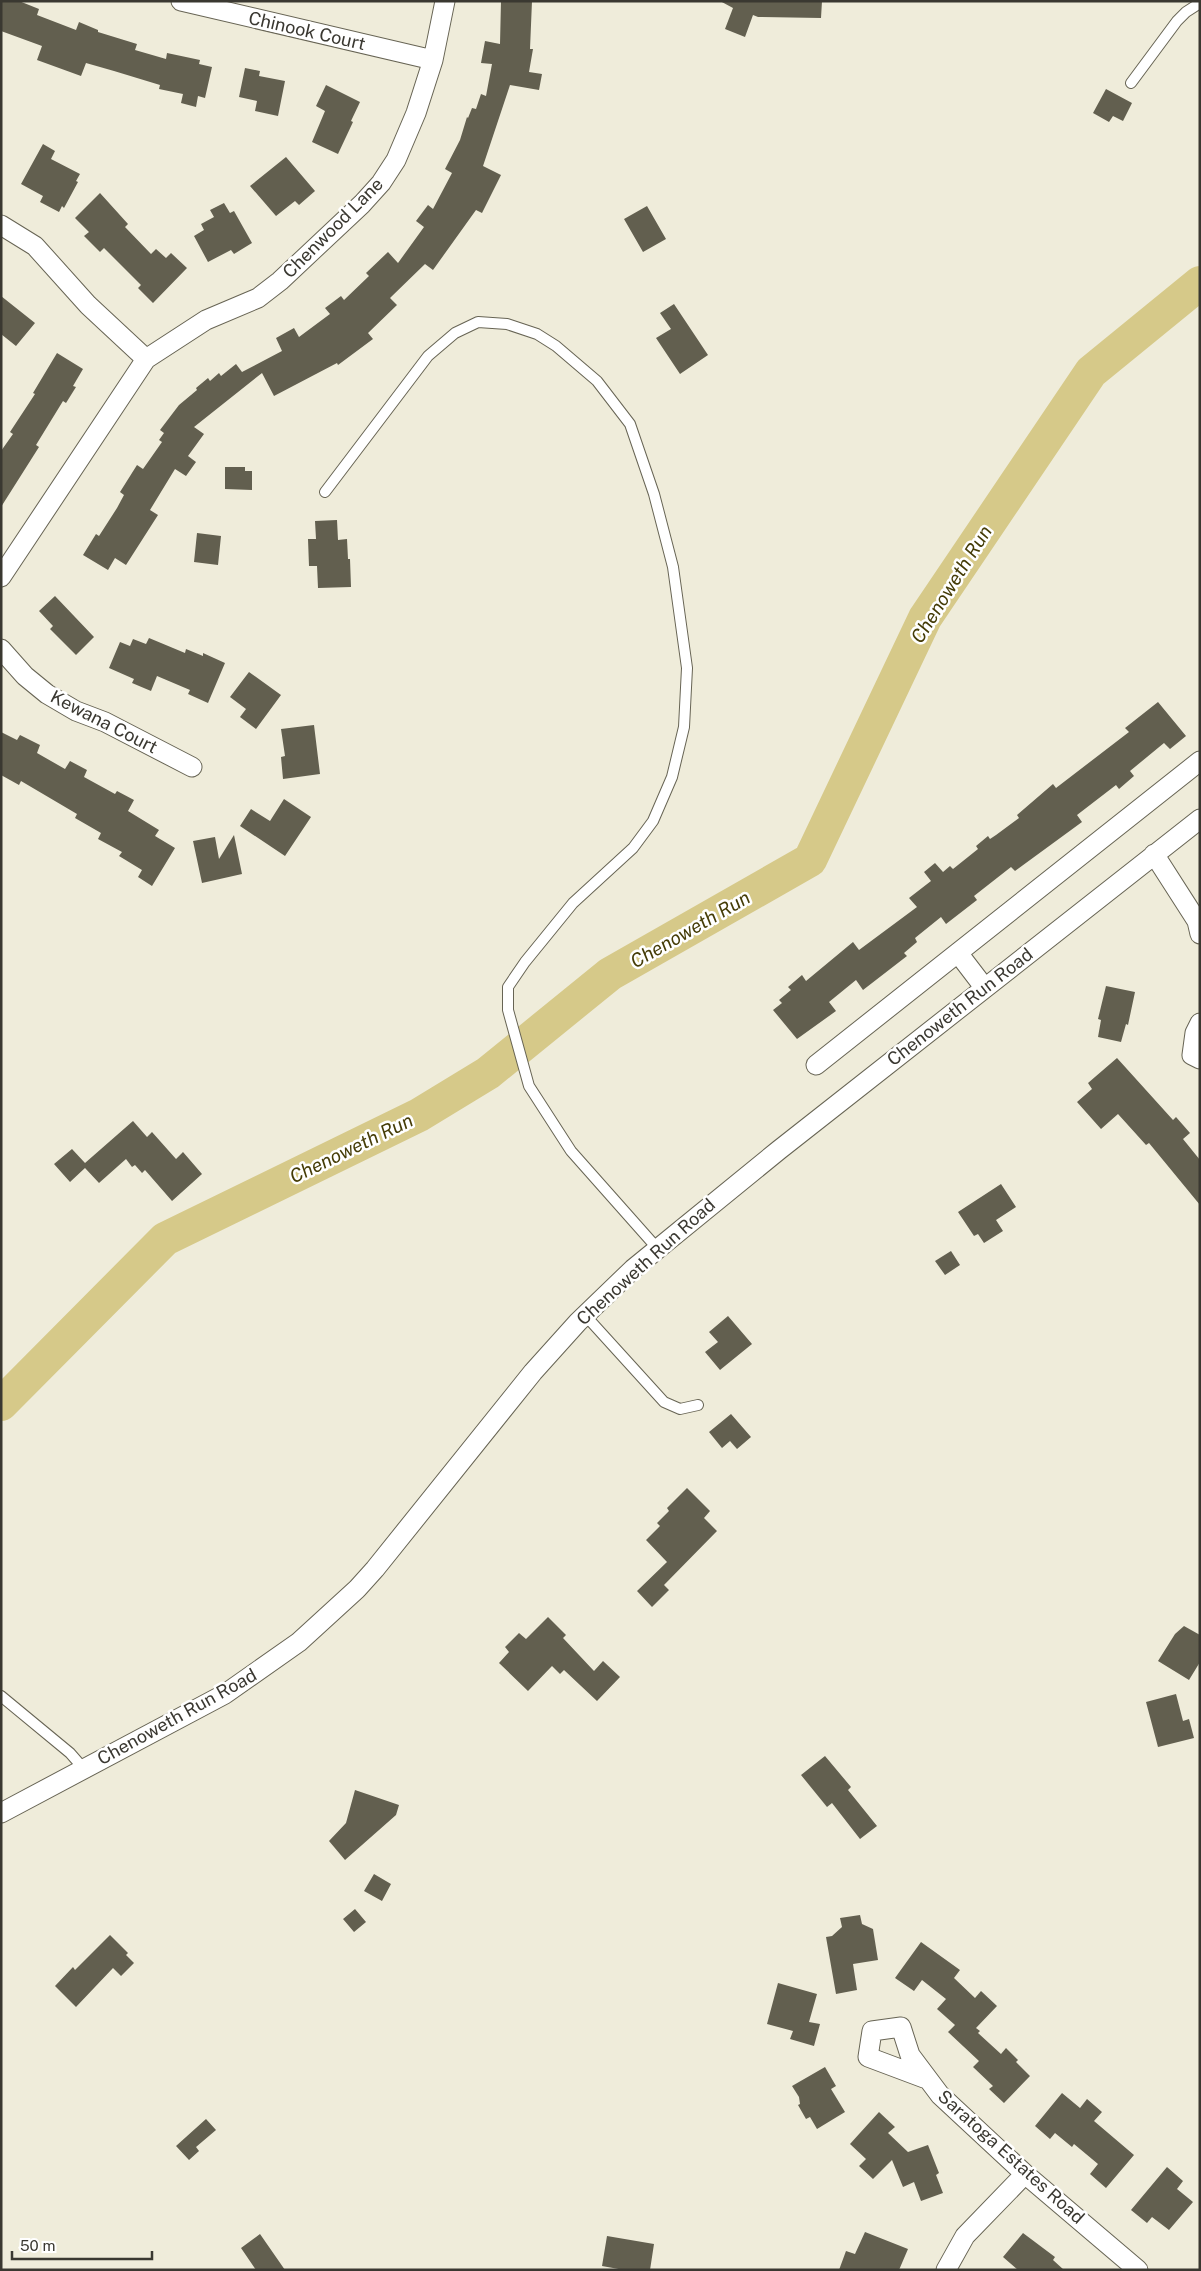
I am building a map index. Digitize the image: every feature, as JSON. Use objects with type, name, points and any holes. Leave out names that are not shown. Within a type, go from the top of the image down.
[{"type":"street","name":"Chinook Court","points":[[181,1],[434,60]]},
{"type":"street","name":"Chenwood Lane","points":[[1,577],[146,359],[206,320],[258,298],[280,281],[362,204],[381,183],[396,160],[416,113],[434,60],[445,1]]},
{"type":"street","points":[[1,225],[35,246],[88,305],[146,359]]},
{"type":"street","name":"Kewana Court","points":[[1,649],[25,676],[47,694],[76,711],[104,722],[192,767]]},
{"type":"street","points":[[816,1065],[1200,761]]},
{"type":"street","name":"Chenoweth Run Road","points":[[1,1813],[225,1694],[299,1642],[357,1589],[375,1569],[533,1372],[585,1315],[656,1248],[1200,818]]},
{"type":"street","points":[[1154,854],[1197,921],[1200,934]]},
{"type":"street","points":[[958,953],[984,987]]},
{"type":"street","points":[[1200,1023],[1195,1033],[1192,1055],[1200,1060]]},
{"type":"street","name":"Saratoga Estates Road","points":[[924,2078],[868,2057],[872,2031],[901,2027],[910,2055],[940,2095],[1025,2174],[1138,2270]]},
{"type":"street","points":[[946,2270],[965,2236],[1025,2174]]},
{"type":"lane","points":[[1132,83],[1177,21],[1186,12],[1200,3]]},
{"type":"lane","points":[[325,492],[428,356],[455,333],[478,322],[507,324],[537,334],[556,346],[597,381],[630,424],[654,494],[673,567],[687,668],[684,727],[672,777],[653,821],[633,848],[573,903],[525,962],[508,987],[508,1010],[529,1086],[571,1151],[656,1248]]},
{"type":"lane","points":[[585,1315],[664,1402],[680,1409],[698,1405]]},
{"type":"lane","points":[[1,1696],[70,1753],[84,1769]]},
{"type":"building","points":[[1,1],[19,1],[39,9],[37,15],[76,30],[79,22],[98,30],[98,32],[137,44],[135,50],[166,59],[167,53],[200,60],[199,64],[212,67],[205,98],[198,96],[196,107],[181,103],[183,94],[159,89],[160,85],[114,71],[86,63],[81,76],[37,60],[42,46],[1,31]]},
{"type":"building","points":[[501,1],[532,1],[530,49],[533,49],[529,72],[542,74],[539,90],[510,85],[483,166],[501,175],[482,213],[476,210],[433,270],[425,264],[390,298],[397,305],[368,333],[373,339],[338,365],[337,363],[274,396],[262,373],[194,427],[204,434],[188,456],[196,462],[186,476],[175,469],[150,510],[158,515],[126,565],[115,558],[108,570],[83,555],[96,534],[99,536],[117,508],[124,495],[120,492],[137,465],[143,469],[162,442],[159,440],[164,433],[160,430],[179,405],[197,390],[196,388],[208,378],[210,381],[219,373],[221,376],[236,364],[242,372],[282,351],[276,338],[294,328],[299,337],[330,314],[325,308],[341,296],[344,300],[369,276],[366,273],[388,252],[398,263],[424,227],[416,221],[428,205],[433,209],[452,173],[445,169],[460,140],[467,117],[472,108],[476,109],[481,94],[486,96],[492,64],[481,63],[485,41],[500,44]]},
{"type":"building","points":[[720,1],[822,1],[821,18],[758,17],[753,15],[745,37],[725,29],[733,8]]},
{"type":"building","points":[[245,68],[260,71],[259,76],[285,81],[278,116],[255,111],[257,101],[239,97]]},
{"type":"building","points":[[326,85],[360,102],[338,154],[312,142],[325,111],[316,106]]},
{"type":"building","points":[[1106,89],[1132,103],[1123,121],[1113,116],[1109,122],[1093,113]]},
{"type":"building","points":[[43,144],[55,151],[51,159],[80,174],[76,181],[78,182],[64,208],[62,206],[59,212],[40,202],[43,196],[21,184]]},
{"type":"building","points":[[286,157],[315,191],[299,205],[295,201],[276,216],[250,186]]},
{"type":"building","points":[[100,193],[128,224],[125,227],[151,254],[156,249],[166,258],[171,253],[187,268],[153,303],[138,288],[141,285],[104,248],[100,252],[84,236],[89,232],[75,218]]},
{"type":"building","points":[[224,203],[230,213],[234,211],[252,243],[234,254],[231,250],[208,262],[194,236],[204,230],[201,224],[214,217],[210,210]]},
{"type":"building","points":[[647,206],[666,239],[643,252],[624,219]]},
{"type":"building","points":[[1,296],[35,323],[16,346],[1,334]]},
{"type":"building","points":[[674,304],[708,355],[680,374],[656,338],[671,329],[660,313]]},
{"type":"building","points":[[57,353],[83,369],[73,386],[76,387],[66,403],[63,401],[36,445],[39,447],[1,507],[1,451],[13,434],[10,432],[35,394],[33,393]]},
{"type":"building","points":[[225,467],[245,467],[245,471],[252,471],[252,490],[225,489]]},
{"type":"building","points":[[337,520],[338,540],[347,539],[351,587],[318,588],[317,566],[309,566],[308,539],[316,539],[315,521]]},
{"type":"building","points":[[197,533],[221,536],[218,565],[194,562]]},
{"type":"building","points":[[55,596],[94,637],[76,655],[50,629],[53,626],[39,611]]},
{"type":"building","points":[[149,638],[185,653],[186,649],[203,656],[203,653],[225,663],[208,703],[188,694],[190,690],[157,676],[151,691],[132,683],[134,679],[109,668],[120,642],[130,646],[133,639],[146,644]]},
{"type":"building","points":[[249,672],[281,695],[256,729],[240,717],[246,709],[230,697]]},
{"type":"building","points":[[1158,702],[1186,736],[1170,749],[1164,743],[1130,771],[1134,776],[1119,789],[1116,785],[1077,815],[1082,822],[1015,871],[1011,867],[974,896],[977,900],[946,924],[941,917],[915,938],[917,942],[904,953],[907,956],[863,990],[856,980],[829,1002],[836,1011],[797,1039],[773,1010],[782,1003],[779,1000],[791,990],[788,987],[802,975],[806,981],[853,942],[859,950],[917,907],[909,898],[931,881],[924,872],[935,863],[943,872],[950,866],[953,869],[978,849],[976,846],[988,836],[990,839],[1019,818],[1017,815],[1053,784],[1056,788],[1129,732],[1125,728]]},
{"type":"building","points":[[314,725],[320,774],[283,779],[281,757],[285,756],[281,729]]},
{"type":"building","points":[[1,732],[17,740],[20,735],[40,745],[37,753],[65,769],[70,761],[87,770],[84,777],[115,794],[117,791],[134,800],[128,811],[159,830],[155,836],[175,848],[152,886],[138,877],[142,870],[119,856],[122,852],[98,839],[101,833],[75,818],[77,814],[21,781],[19,785],[1,775]]},
{"type":"building","points":[[284,799],[311,817],[285,856],[240,826],[251,809],[270,821]]},
{"type":"building","points":[[234,835],[242,874],[202,883],[193,841],[215,837],[219,859]]},
{"type":"building","points":[[1106,986],[1135,992],[1128,1025],[1126,1024],[1121,1042],[1098,1037],[1101,1020],[1098,1019]]},
{"type":"building","points":[[1117,1058],[1173,1120],[1176,1117],[1190,1133],[1183,1139],[1200,1160],[1200,1205],[1149,1143],[1146,1145],[1118,1114],[1101,1129],[1077,1102],[1092,1089],[1088,1083]]},
{"type":"building","points":[[133,1121],[147,1137],[152,1132],[176,1159],[183,1152],[202,1174],[172,1201],[145,1170],[142,1173],[135,1165],[132,1167],[126,1159],[99,1183],[85,1168],[70,1182],[54,1164],[72,1149],[85,1163]]},
{"type":"building","points":[[1001,1184],[1016,1207],[996,1220],[1003,1231],[984,1243],[978,1234],[974,1236],[958,1212]]},
{"type":"building","points":[[951,1251],[960,1265],[945,1275],[935,1261]]},
{"type":"building","points":[[728,1316],[752,1344],[720,1370],[705,1352],[718,1342],[709,1332]]},
{"type":"building","points":[[731,1414],[751,1437],[737,1449],[730,1441],[722,1448],[709,1432]]},
{"type":"building","points":[[687,1488],[710,1511],[704,1518],[717,1531],[664,1585],[669,1590],[652,1607],[637,1591],[667,1562],[646,1540],[660,1526],[657,1523],[669,1511],[667,1508]]},
{"type":"building","points":[[548,1617],[566,1635],[563,1638],[594,1671],[603,1661],[620,1677],[597,1701],[564,1670],[560,1674],[552,1666],[528,1691],[499,1663],[509,1652],[505,1647],[519,1633],[526,1639]]},
{"type":"building","points":[[1184,1626],[1200,1635],[1200,1662],[1189,1680],[1158,1661],[1175,1634]]},
{"type":"building","points":[[1176,1694],[1183,1721],[1189,1719],[1194,1738],[1158,1747],[1146,1702]]},
{"type":"building","points":[[825,1756],[851,1787],[848,1790],[877,1826],[860,1839],[832,1803],[827,1807],[801,1775]]},
{"type":"building","points":[[355,1790],[399,1805],[396,1815],[345,1860],[329,1841],[346,1823]]},
{"type":"building","points":[[374,1874],[391,1884],[382,1901],[364,1891]]},
{"type":"building","points":[[355,1909],[366,1922],[354,1932],[343,1919]]},
{"type":"building","points":[[860,1915],[862,1924],[873,1929],[878,1960],[853,1964],[857,1990],[836,1994],[826,1937],[832,1936],[842,1927],[840,1918]]},
{"type":"building","points":[[110,1935],[128,1953],[126,1955],[134,1963],[121,1976],[113,1968],[76,2007],[55,1986],[73,1967],[75,1970]]},
{"type":"building","points":[[921,1942],[960,1970],[954,1978],[975,1998],[981,1991],[997,2006],[976,2028],[980,2031],[978,2033],[1001,2054],[1006,2048],[1018,2060],[1016,2062],[1030,2076],[1004,2103],[989,2089],[993,2086],[973,2067],[979,2061],[948,2032],[955,2025],[937,2009],[946,1999],[922,1980],[914,1991],[895,1978]]},
{"type":"building","points":[[778,1983],[817,1994],[809,2022],[820,2024],[814,2046],[790,2039],[793,2031],[767,2024]]},
{"type":"building","points":[[825,2067],[836,2086],[831,2089],[845,2112],[817,2129],[810,2117],[806,2119],[798,2105],[800,2104],[799,2097],[792,2086]]},
{"type":"building","points":[[1062,2093],[1080,2108],[1087,2099],[1102,2112],[1094,2121],[1134,2155],[1106,2188],[1090,2174],[1098,2164],[1074,2144],[1072,2147],[1055,2133],[1050,2139],[1035,2126]]},
{"type":"building","points":[[879,2112],[895,2127],[888,2133],[908,2152],[928,2145],[939,2173],[936,2175],[943,2193],[921,2201],[914,2182],[903,2187],[892,2160],[873,2179],[859,2166],[866,2159],[850,2144]]},
{"type":"building","points":[[206,2119],[216,2130],[196,2147],[199,2151],[189,2160],[176,2146]]},
{"type":"building","points":[[1167,2167],[1183,2181],[1177,2189],[1193,2202],[1169,2230],[1152,2217],[1147,2223],[1131,2210]]},
{"type":"building","points":[[865,2232],[908,2249],[899,2270],[839,2270],[846,2251],[855,2254]]},
{"type":"building","points":[[1023,2233],[1055,2257],[1053,2260],[1064,2270],[1018,2270],[1003,2257]]},
{"type":"building","points":[[260,2234],[285,2270],[256,2270],[241,2248]]},
{"type":"building","points":[[607,2236],[654,2244],[650,2270],[624,2270],[602,2266]]},
{"type":"waterway","name":"Chenoweth Run","points":[[1,1404],[165,1239],[419,1115],[488,1073],[610,974],[810,860],[925,618],[1091,372],[1200,283]]}]
